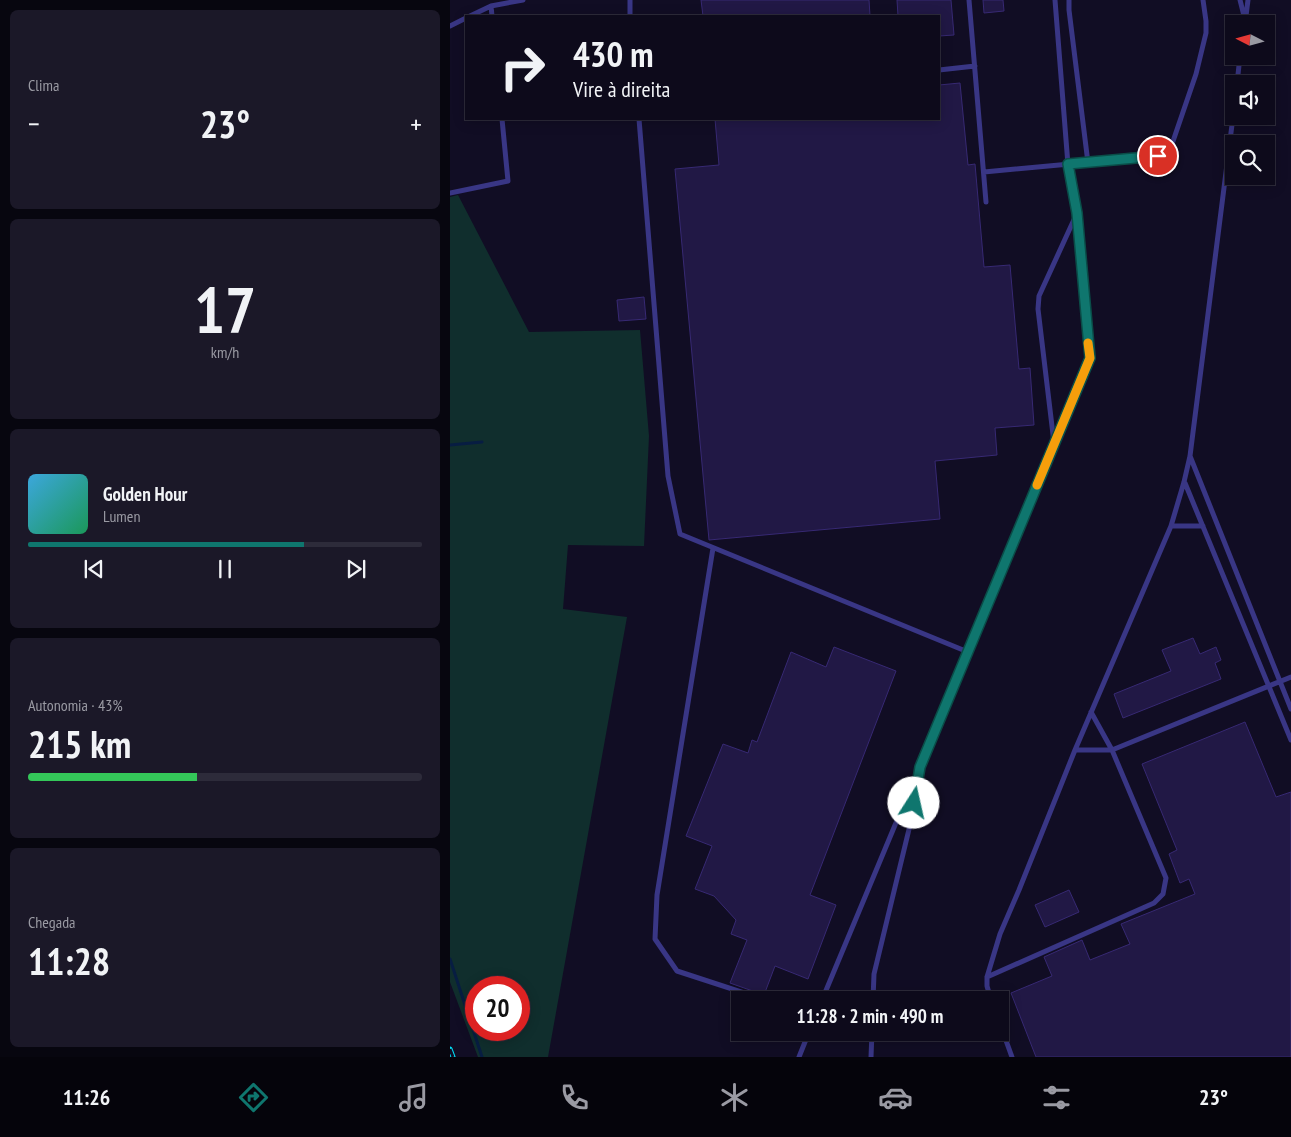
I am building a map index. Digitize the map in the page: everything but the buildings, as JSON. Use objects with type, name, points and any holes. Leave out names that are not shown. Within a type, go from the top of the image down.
[{"type":"lane","points":[[472,15],[491,6],[523,0]]},
{"type":"lane","points":[[630,0],[630,15]]},
{"type":"lane","points":[[969,0],[986,202]]},
{"type":"lane","points":[[826,991],[1090,358],[1077,213],[1068,164],[1055,0]]},
{"type":"lane","points":[[1069,0],[1068,10],[1088,163]]},
{"type":"lane","points":[[984,172],[1088,163],[1168,153],[1196,74],[1206,33],[1203,0]]},
{"type":"lane","points":[[1240,0],[1244,15]]},
{"type":"lane","points":[[1246,15],[1248,0]]},
{"type":"lane","points":[[491,6],[492,15]]},
{"type":"lane","points":[[1055,12],[1068,10]]},
{"type":"lane","points":[[450,26],[465,18]]},
{"type":"lane","points":[[940,70],[975,66]]},
{"type":"lane","points":[[450,193],[508,181],[502,120]]},
{"type":"lane","points":[[639,120],[668,476],[680,534],[968,652]]},
{"type":"lane","points":[[988,991],[987,977],[1000,934],[1075,750],[1171,526],[1184,482],[1190,456],[1232,125]]},
{"type":"lane","points":[[1054,443],[1038,309],[1039,296],[1077,213]]},
{"type":"lane","points":[[1190,456],[1291,709]]},
{"type":"lane","points":[[1184,482],[1291,740]]},
{"type":"lane","points":[[1171,526],[1203,526]]},
{"type":"lane","points":[[713,548],[657,896],[655,940],[677,971],[738,991]]},
{"type":"lane","points":[[1233,600],[1244,594]]},
{"type":"lane","points":[[1075,750],[1112,750],[1291,677]]},
{"type":"lane","points":[[987,977],[1154,903],[1163,894],[1166,878],[1112,750],[1091,712]]},
{"type":"lane","points":[[873,991],[874,974],[911,821],[920,767]]},
{"type":"lane","points":[[799,1057],[805,1041]]},
{"type":"lane","points":[[871,1057],[872,1041]]},
{"type":"lane","points":[[1006,1041],[1012,1057]]},
{"type":"green space","points":[[458,195],[529,332],[640,330],[649,436],[644,546],[568,545],[563,609],[627,617],[548,1057],[478,1057],[472,1041],[530,1041],[530,976],[465,976],[465,1022],[450,982],[450,197]]},
{"type":"waterway","points":[[450,445],[482,442]]},
{"type":"waterway","points":[[450,959],[482,1057]]},
{"type":"railway","points":[[450,1049],[453,1057]]},
{"type":"slow traffic","points":[[1037,485],[1090,358],[1088,343]]},
{"type":"route","points":[[914,803],[920,767],[1090,358],[1077,213],[1068,164],[1158,156]]}]
